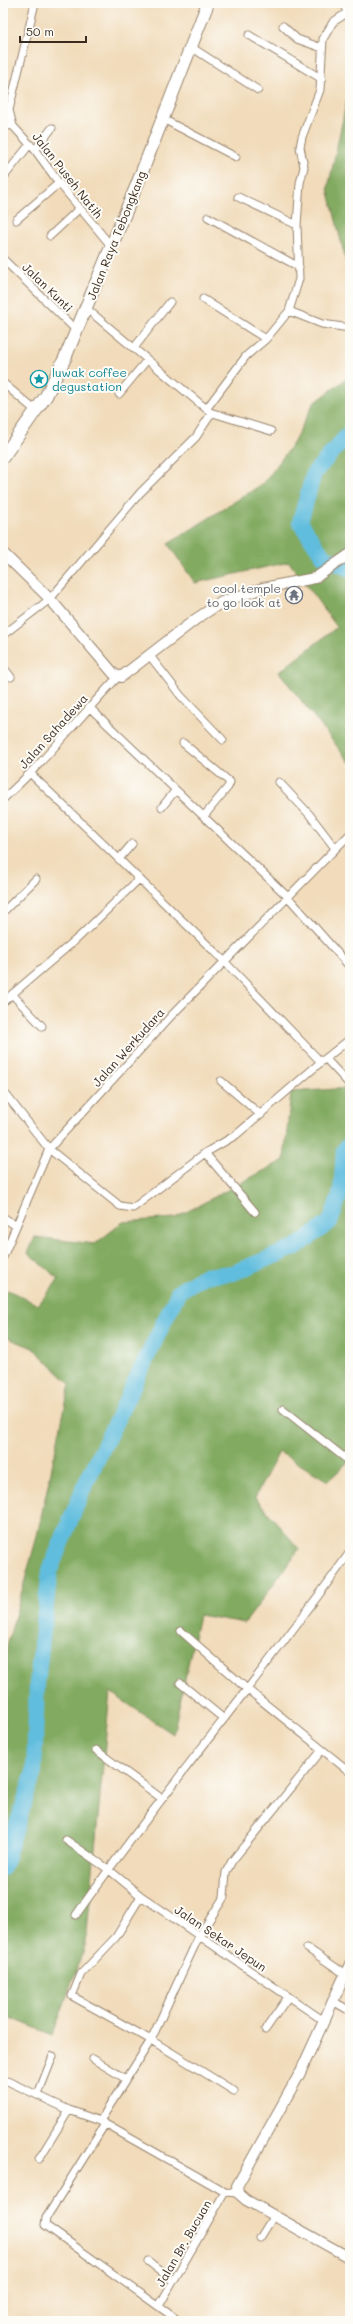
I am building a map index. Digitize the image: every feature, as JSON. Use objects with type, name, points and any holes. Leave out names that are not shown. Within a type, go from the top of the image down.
[{"type":"main road","name":"Jalan Raya Tebongkang","points":[[3,457],[36,411],[52,385],[87,309],[192,47],[208,3]]},
{"type":"main road","points":[[3,553],[50,599],[118,677],[124,676],[196,619],[222,602],[263,588],[303,581],[327,571],[350,554]]},
{"type":"main road","points":[[350,1964],[300,2073],[237,2186],[238,2193],[246,2200],[273,2217],[350,2258]]},
{"type":"street","name":"Jalan Puseh Natih","points":[[35,3],[10,105],[10,116],[13,126],[35,150],[59,183],[112,247]]},
{"type":"street","points":[[3,635],[50,599],[140,493],[196,437],[209,411],[246,356],[266,339],[289,311],[299,279],[297,226],[300,183],[304,167],[300,147],[322,79],[322,39],[328,28],[348,12],[343,3]]},
{"type":"street","points":[[283,26],[297,39],[322,48]]},
{"type":"street","points":[[249,34],[322,79]]},
{"type":"street","points":[[192,47],[258,90]]},
{"type":"street","points":[[163,119],[236,157]]},
{"type":"street","points":[[3,125],[13,126]]},
{"type":"street","points":[[35,150],[52,128]]},
{"type":"street","points":[[3,178],[30,144]]},
{"type":"street","points":[[16,220],[59,183]]},
{"type":"street","points":[[238,197],[297,226]]},
{"type":"street","points":[[50,236],[80,208]]},
{"type":"street","points":[[208,217],[299,267]]},
{"type":"street","name":"Jalan Kunti","points":[[3,259],[77,331]]},
{"type":"street","points":[[203,299],[266,339]]},
{"type":"street","points":[[134,348],[170,302]]},
{"type":"street","points":[[87,309],[209,411],[271,431]]},
{"type":"street","points":[[289,311],[322,324],[350,328]]},
{"type":"street","points":[[119,394],[147,360]]},
{"type":"street","points":[[3,383],[36,411]]},
{"type":"street","points":[[150,656],[181,696],[223,740]]},
{"type":"street","points":[[3,666],[11,677]]},
{"type":"street","name":"Jalan Sahadewa","points":[[3,799],[31,774],[89,707],[118,677]]},
{"type":"street","points":[[89,707],[175,791],[204,816],[288,897],[350,967]]},
{"type":"street","points":[[183,743],[230,782],[228,787],[204,816]]},
{"type":"street","points":[[31,774],[119,859],[138,880],[224,961],[350,1085]]},
{"type":"street","points":[[279,782],[309,814],[335,848]]},
{"type":"street","points":[[162,807],[175,791]]},
{"type":"street","name":"Jalan Werkudara","points":[[3,1257],[49,1149],[224,961],[350,834]]},
{"type":"street","points":[[119,859],[132,844]]},
{"type":"street","points":[[3,912],[36,879]]},
{"type":"street","points":[[3,1002],[78,937],[138,880]]},
{"type":"street","points":[[12,994],[42,1026]]},
{"type":"street","points":[[3,1091],[49,1149],[120,1206],[133,1208],[205,1153],[236,1135],[350,1039]]},
{"type":"street","points":[[221,1081],[261,1115]]},
{"type":"street","points":[[205,1153],[255,1212]]},
{"type":"street","points":[[3,1217],[16,1226]]},
{"type":"street","points":[[283,1409],[350,1462]]},
{"type":"street","points":[[76,1915],[161,1798],[224,1719],[350,1552]]},
{"type":"street","points":[[180,1631],[247,1689],[350,1772]]},
{"type":"street","points":[[180,1683],[224,1719]]},
{"type":"street","points":[[96,1750],[161,1798]]},
{"type":"street","points":[[179,2321],[47,2227],[45,2224],[103,2123],[126,2079],[151,2040],[199,1936],[224,1897],[224,1884],[232,1861],[322,1750]]},
{"type":"street","name":"Jalan Sekar Jepun","points":[[66,1840],[108,1869],[141,1896],[324,2021]]},
{"type":"street","points":[[141,1896],[116,1937],[81,1974],[72,1994],[75,1998],[151,2040],[234,2091]]},
{"type":"street","points":[[306,1948],[345,1974]]},
{"type":"street","points":[[265,2030],[288,1997]]},
{"type":"street","points":[[332,2001],[350,2011]]},
{"type":"street","points":[[38,2094],[53,2056]]},
{"type":"street","points":[[93,2059],[126,2079]]},
{"type":"street","points":[[3,2079],[38,2094],[69,2110],[103,2123],[225,2192],[238,2193]]},
{"type":"street","points":[[39,2159],[69,2110]]},
{"type":"street","name":"Jalan Br. Bucuan","points":[[159,2306],[225,2192]]},
{"type":"street","points":[[260,2238],[273,2217]]},
{"type":"street","points":[[148,2261],[174,2281]]},
{"type":"green space","points":[[350,86],[350,278],[328,188]]},
{"type":"green space","points":[[350,376],[350,763],[279,672],[337,627],[289,562],[195,583],[168,544],[264,483],[294,442],[313,404]]},
{"type":"green space","points":[[350,1088],[350,1460],[328,1481],[279,1452],[255,1497],[299,1549],[245,1623],[199,1615],[173,1734],[110,1692],[86,1943],[53,2035],[3,2015],[3,1725],[7,1645],[36,1540],[70,1384],[33,1348],[3,1336],[3,1294],[8,1290],[38,1305],[59,1279],[28,1253],[35,1237],[95,1244],[123,1222],[175,1218],[284,1160],[291,1092]]},
{"type":"waterway","points":[[350,432],[314,473],[300,522],[323,556],[350,569]]},
{"type":"waterway","points":[[3,1868],[34,1772],[37,1683],[50,1570],[84,1487],[179,1291],[204,1276],[233,1273],[296,1247],[330,1222],[341,1192],[344,1150],[350,1144]]},
{"type":"place","name":"luwak coffee degustation","points":[[39,379]]},
{"type":"place","name":"cool temple to go look at","points":[[294,595]]}]
